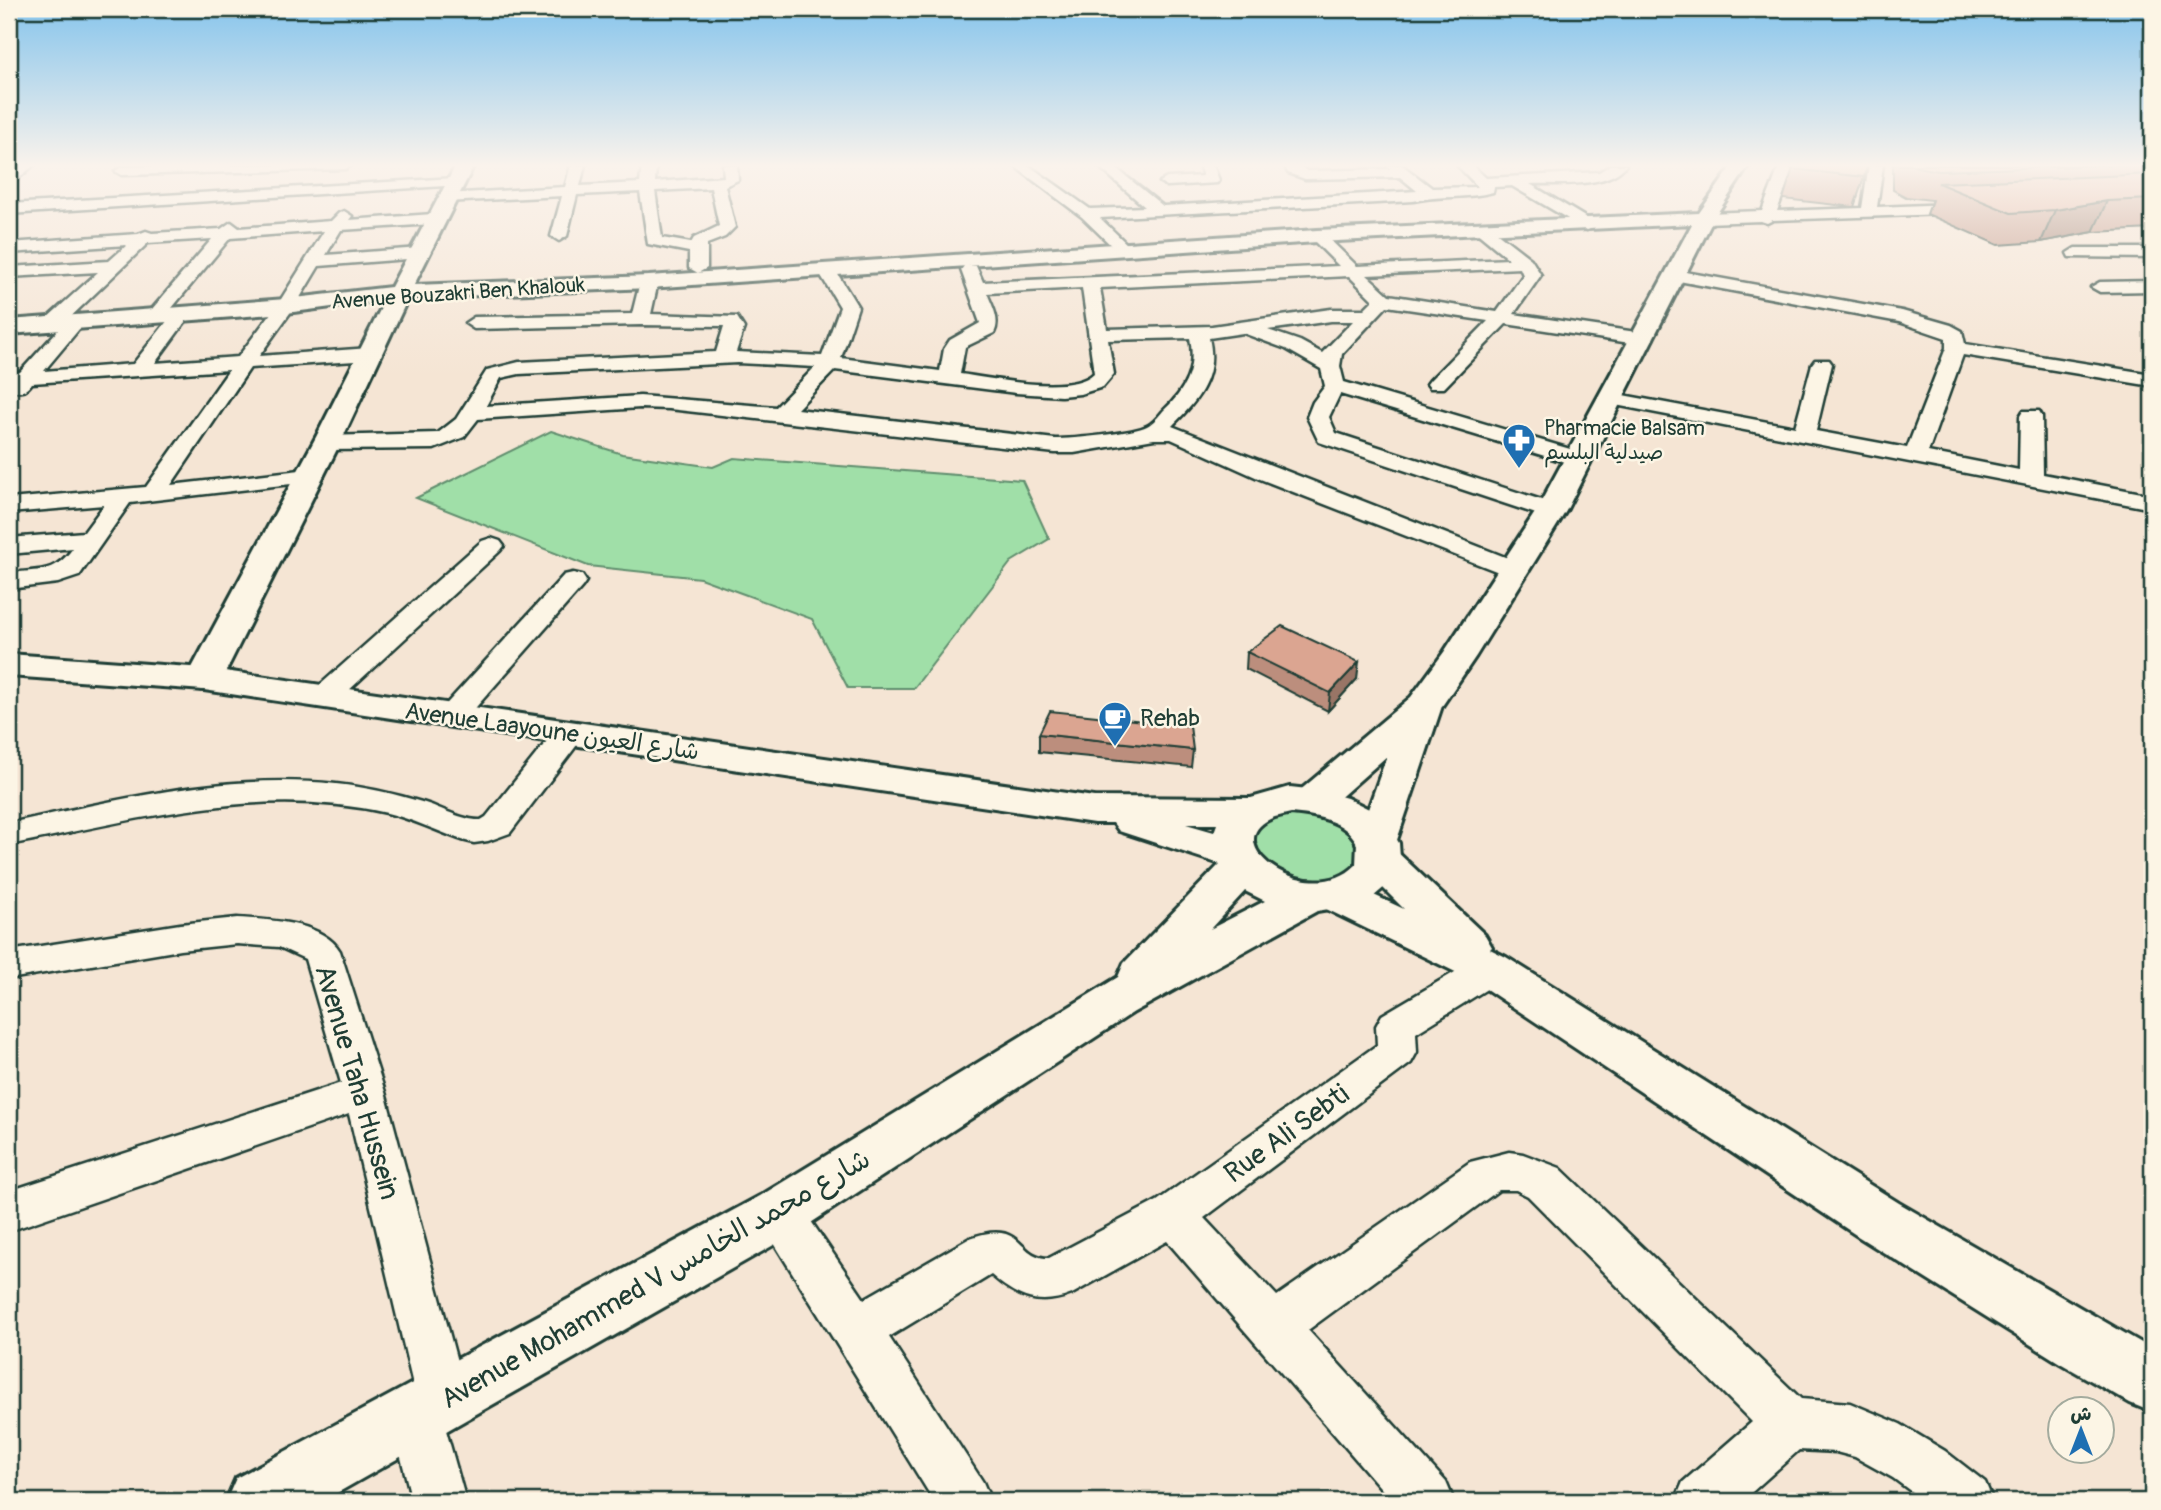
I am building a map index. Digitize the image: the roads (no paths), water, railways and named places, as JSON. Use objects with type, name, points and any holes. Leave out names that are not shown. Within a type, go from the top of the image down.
[{"type":"street","points":[[16,248],[35,235]]},
{"type":"street","points":[[53,323],[145,235]]},
{"type":"street","points":[[16,248],[215,235]]},
{"type":"street","points":[[155,316],[223,235]]},
{"type":"street","points":[[153,494],[243,363],[286,306],[330,235]]},
{"type":"street","points":[[204,680],[309,477],[428,235]]},
{"type":"street","points":[[653,235],[654,241],[697,249]]},
{"type":"street","points":[[698,278],[697,249],[701,241],[715,235]]},
{"type":"street","points":[[1110,235],[1123,248]]},
{"type":"street","name":"Avenue Bouzakri Ben Khalouk","points":[[9,327],[286,306],[400,292],[649,282],[1329,235]]},
{"type":"street","points":[[1437,384],[1502,318],[1532,275],[1525,263],[1490,235]]},
{"type":"street","points":[[1312,801],[1424,705],[1552,511],[1696,235]]},
{"type":"street","points":[[1317,236],[1383,300],[1643,339]]},
{"type":"street","points":[[315,261],[420,253]]},
{"type":"street","points":[[2075,253],[2150,254]]},
{"type":"street","points":[[949,378],[954,345],[961,337],[986,329],[989,323],[966,259]]},
{"type":"street","points":[[976,288],[1525,263]]},
{"type":"street","points":[[9,272],[113,266]]},
{"type":"street","points":[[781,414],[829,364],[849,307],[826,269]]},
{"type":"street","points":[[1674,275],[1902,317],[1944,328],[1955,335],[1956,348],[1915,456]]},
{"type":"street","points":[[640,319],[649,282]]},
{"type":"street","points":[[325,443],[435,442],[448,439],[473,413],[491,377],[498,372],[724,357],[829,364],[1043,389],[1090,386],[1097,384],[1104,374],[1090,283]]},
{"type":"street","points":[[2100,288],[2152,286]]},
{"type":"street","points":[[1383,300],[1332,352],[1333,376],[1318,417],[1326,437],[1552,511]]},
{"type":"street","points":[[139,370],[182,314]]},
{"type":"street","points":[[1099,335],[1198,333],[1331,315],[1369,315]]},
{"type":"street","points":[[474,323],[640,319],[730,321],[735,328],[724,357]]},
{"type":"street","points":[[9,396],[18,379],[76,322]]},
{"type":"street","points":[[1242,327],[1293,345],[1333,376],[1579,458]]},
{"type":"street","points":[[1154,432],[1199,384],[1203,370],[1198,333]]},
{"type":"street","points":[[1956,348],[2152,380]]},
{"type":"street","points":[[18,379],[370,354]]},
{"type":"street","points":[[1804,435],[1822,364]]},
{"type":"street","points":[[1612,399],[2152,502]]},
{"type":"street","points":[[473,413],[640,402],[781,414],[1065,446],[1154,432],[1175,433],[1268,474],[1514,570]]},
{"type":"street","points":[[2031,416],[2031,478]]},
{"type":"street","points":[[9,506],[122,498],[309,477]]},
{"type":"street","points":[[9,581],[58,575],[70,570],[122,498]]},
{"type":"street","points":[[9,545],[92,538]]},
{"type":"street","points":[[323,698],[491,546]]},
{"type":"street","points":[[451,717],[573,581]]},
{"type":"street","name":"Avenue Laayoune شارع العيون","points":[[9,665],[204,680],[1094,810]]},
{"type":"street","points":[[1117,999],[1322,896],[1357,888],[1372,874],[1424,705]]},
{"type":"street","points":[[9,834],[202,794],[256,790],[341,794],[391,804],[474,832],[488,830],[498,825],[569,734]]},
{"type":"street","points":[[1490,969],[1378,851],[1368,828],[1353,816],[1334,806],[1312,801],[1270,803],[1252,811],[1238,822],[1232,836],[1238,860],[1251,876],[1277,891],[1322,896],[1490,969],[1879,1220],[2081,1343],[2152,1382]]},
{"type":"street","points":[[1094,810],[1252,811]]},
{"type":"street","points":[[1094,810],[1238,860]]},
{"type":"street","points":[[1117,999],[1238,860]]},
{"type":"street","name":"Avenue Taha Hussein","points":[[9,966],[237,931],[285,934],[321,951],[365,1092],[429,1407],[439,1501]]},
{"type":"street","name":"Rue Ali Sebti","points":[[857,1329],[991,1251],[998,1252],[1034,1280],[1055,1279],[1173,1215],[1397,1052],[1396,1026],[1490,969]]},
{"type":"street","name":"Avenue Mohammed V شارع محمد الخامس","points":[[259,1501],[780,1213],[1117,999]]},
{"type":"street","points":[[9,1212],[365,1092]]},
{"type":"street","points":[[1273,1327],[1486,1175],[1500,1169],[1521,1169],[1544,1182],[1790,1424],[1849,1429],[1891,1448],[1966,1501]]},
{"type":"street","points":[[780,1213],[857,1329],[964,1501]]},
{"type":"street","points":[[1173,1215],[1427,1501]]},
{"type":"street","points":[[1702,1501],[1790,1424]]},
{"type":"place","name":"Pharmacie Balsam صيدلية البلسم","points":[[1519,470]]},
{"type":"place","name":"Rehab","points":[[1115,748]]}]
